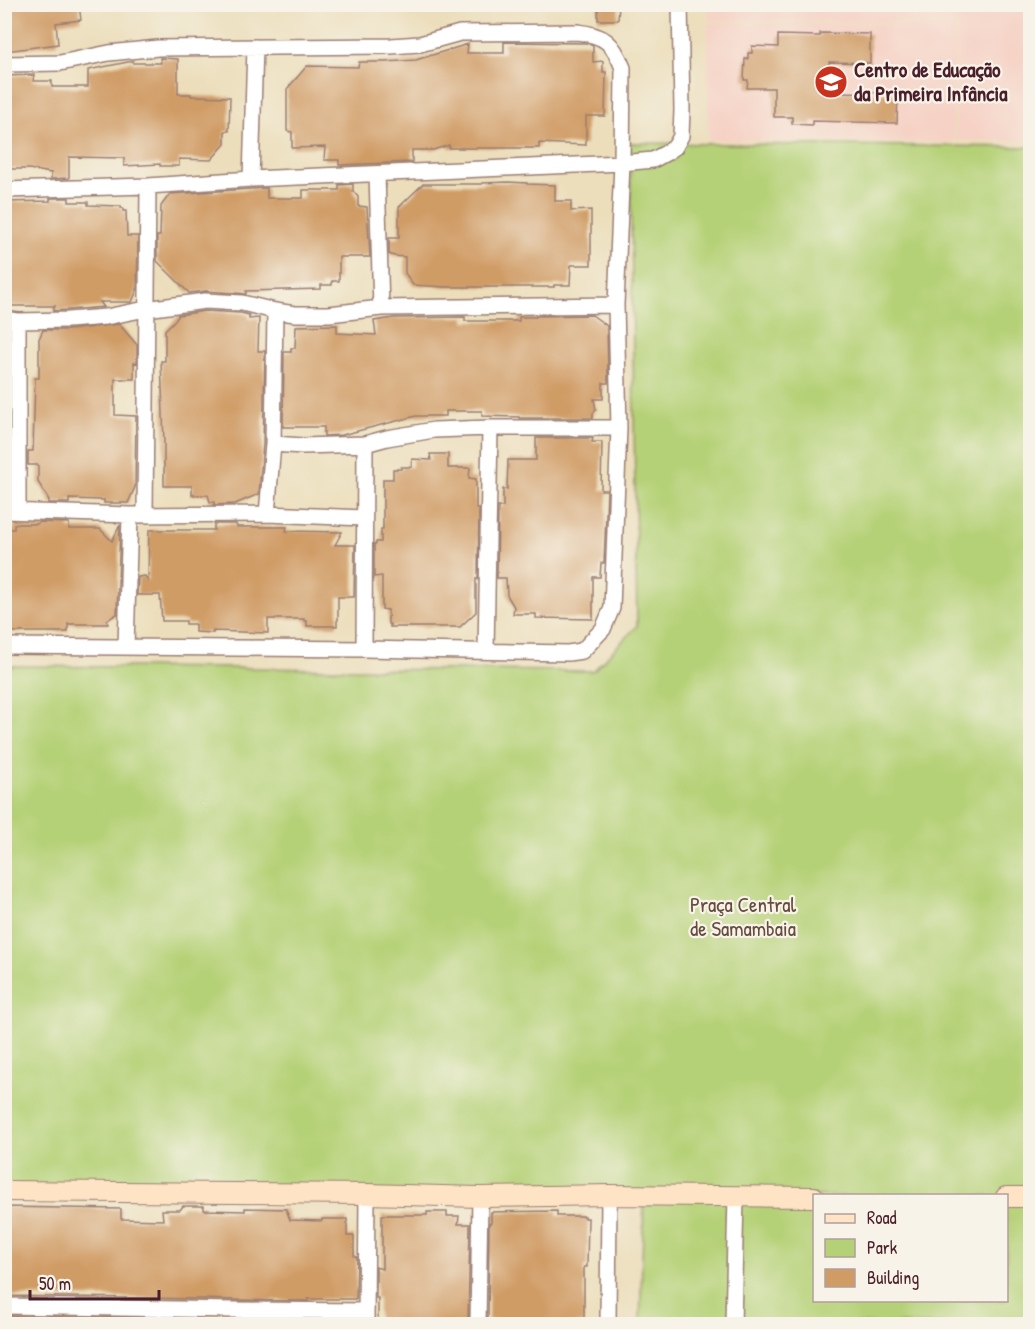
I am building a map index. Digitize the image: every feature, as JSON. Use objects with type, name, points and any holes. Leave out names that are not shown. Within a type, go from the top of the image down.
[{"type":"street","points":[[4,190],[148,186],[653,160],[675,147],[681,136],[680,4]]},
{"type":"street","points":[[4,64],[60,63],[109,53],[158,48],[391,46],[420,44],[460,33],[577,32],[602,38],[612,46],[623,68],[622,163],[616,305],[619,428],[612,608],[603,629],[596,638],[582,651],[568,652],[4,646]]},
{"type":"street","points":[[251,179],[255,47]]},
{"type":"street","points":[[377,174],[381,308]]},
{"type":"street","points":[[126,646],[137,514],[146,309],[148,186]]},
{"type":"street","points":[[364,518],[267,514],[11,511],[11,320],[106,317],[205,301],[242,303],[295,314],[329,314],[381,308],[616,305]]},
{"type":"street","points":[[267,514],[273,444],[275,311]]},
{"type":"street","points":[[486,651],[490,428]]},
{"type":"street","points":[[273,444],[303,446],[365,444],[395,436],[434,430],[619,428]]},
{"type":"street","points":[[364,649],[365,444]]},
{"type":"street","points":[[4,1191],[480,1197],[609,1195],[813,1197]]},
{"type":"street","points":[[4,1306],[234,1318],[366,1318],[367,1194]]},
{"type":"street","points":[[608,1324],[609,1195]]},
{"type":"street","points":[[478,1324],[480,1197]]},
{"type":"street","points":[[733,1324],[736,1197]]},
{"type":"street","points":[[1008,1197],[1030,1197]]},
{"type":"shaded area","points":[[708,5],[1030,5],[1030,141],[955,140],[958,23],[708,20]]},
{"type":"shaded area","name":"Centro de Educação da Primeira Infância","points":[[708,23],[956,25],[953,142],[708,140]]},
{"type":"green space","name":"Praça Central de Samambaia","points":[[630,143],[1030,147],[1030,1324],[640,1324],[644,1200],[5,1196],[5,666],[593,671],[637,626]]},
{"type":"green space","points":[[243,1321],[364,1321],[364,1324],[243,1324]]},
{"type":"building","points":[[4,4],[79,4],[81,20],[56,23],[58,44],[6,51]]},
{"type":"building","points":[[598,4],[619,4],[618,20],[598,20]]},
{"type":"building","points":[[820,33],[870,34],[870,63],[829,62],[829,92],[898,93],[897,123],[812,121],[812,125],[792,124],[792,117],[774,117],[774,88],[747,88],[748,80],[744,80],[745,59],[748,59],[748,53],[752,53],[752,46],[778,47],[778,35],[820,36]]},
{"type":"building","points":[[504,42],[593,45],[593,62],[603,61],[603,72],[606,72],[605,116],[586,116],[586,145],[539,143],[539,148],[449,148],[449,145],[433,150],[412,150],[412,162],[339,165],[339,160],[324,160],[325,147],[292,148],[292,132],[287,131],[287,89],[307,66],[358,67],[359,62],[416,60],[468,44],[467,53],[504,53]]},
{"type":"building","points":[[160,58],[178,59],[178,94],[230,97],[229,131],[225,131],[225,144],[211,160],[179,159],[179,166],[160,166],[160,164],[124,166],[124,158],[69,157],[69,178],[51,179],[51,173],[29,169],[4,169],[4,76],[34,75],[33,81],[52,81],[52,87],[88,87],[88,70],[133,61],[133,63],[161,63]]},
{"type":"building","points":[[508,182],[555,185],[555,201],[571,201],[571,211],[591,210],[591,265],[571,265],[570,285],[554,285],[554,287],[413,285],[405,273],[405,257],[389,254],[389,238],[399,238],[399,207],[423,184]]},
{"type":"building","points":[[353,184],[353,191],[358,197],[358,206],[367,207],[370,257],[339,257],[339,281],[332,281],[332,285],[321,285],[321,289],[246,291],[246,294],[206,291],[189,293],[157,261],[157,236],[160,236],[161,206],[170,194],[267,188],[267,198],[303,198],[303,190],[339,190],[339,185]]},
{"type":"building","points":[[50,198],[69,198],[69,202],[88,202],[88,205],[121,206],[123,211],[126,211],[127,236],[138,236],[137,290],[132,302],[100,302],[104,307],[53,311],[55,306],[4,306],[4,202],[50,201]]},
{"type":"building","points":[[205,311],[241,313],[249,315],[249,319],[259,318],[258,351],[265,351],[263,444],[259,494],[235,504],[214,505],[214,502],[210,502],[208,495],[192,495],[192,486],[164,486],[161,361],[165,361],[165,330],[178,315]]},
{"type":"building","points":[[592,315],[607,326],[608,373],[608,383],[603,383],[603,399],[594,399],[596,410],[593,418],[519,418],[482,416],[482,411],[446,411],[446,416],[416,416],[342,435],[324,436],[324,427],[283,427],[284,352],[291,352],[291,348],[295,348],[296,326],[337,325],[337,333],[376,335],[374,321],[394,318],[465,317],[465,321],[519,321],[519,317]]},
{"type":"building","points":[[119,324],[137,345],[134,379],[115,379],[115,415],[136,416],[135,487],[128,503],[69,499],[69,503],[48,503],[49,500],[38,482],[38,465],[28,465],[28,451],[33,451],[35,378],[39,378],[39,339],[43,330],[69,330]]},
{"type":"building","points":[[536,438],[593,438],[592,442],[602,442],[601,490],[607,490],[604,563],[601,563],[600,577],[593,577],[593,619],[536,618],[536,614],[513,614],[514,607],[507,595],[506,578],[497,578],[498,507],[503,507],[503,489],[507,489],[508,460],[536,460]]},
{"type":"building","points":[[430,454],[448,454],[448,468],[470,468],[469,478],[476,479],[476,508],[479,508],[476,612],[460,627],[390,627],[388,610],[382,609],[382,576],[374,577],[374,544],[381,542],[381,529],[383,529],[383,479],[393,479],[393,469],[412,467],[412,459],[431,460]]},
{"type":"building","points":[[39,522],[69,523],[69,529],[100,529],[112,541],[120,525],[117,614],[107,620],[108,624],[68,624],[68,632],[4,632],[4,533],[6,529],[14,529],[14,524],[37,524]]},
{"type":"building","points":[[214,524],[236,524],[237,527],[287,527],[286,531],[342,532],[335,545],[355,545],[354,597],[338,597],[337,626],[307,626],[307,621],[304,619],[268,619],[268,633],[213,631],[213,633],[195,632],[195,624],[186,624],[186,621],[162,621],[160,595],[137,595],[138,577],[145,576],[148,581],[149,530],[214,530]]},
{"type":"building","points":[[183,1206],[204,1206],[204,1210],[286,1209],[290,1220],[347,1219],[347,1236],[354,1236],[354,1256],[357,1257],[356,1299],[308,1299],[308,1301],[4,1296],[4,1207],[121,1209],[121,1219],[163,1220],[162,1210],[180,1210]]},
{"type":"building","points":[[557,1211],[557,1216],[585,1216],[588,1218],[587,1267],[584,1267],[584,1324],[493,1324],[493,1320],[488,1321],[491,1212]]},
{"type":"building","points":[[427,1212],[447,1212],[447,1216],[459,1216],[458,1224],[470,1224],[468,1324],[378,1324],[376,1267],[382,1269],[382,1215],[427,1215]]},
{"type":"building","points":[[4,1316],[178,1319],[178,1324],[4,1324]]},
{"type":"place","name":"Centro de Educação da Primeira Infância","points":[[831,82]]}]
